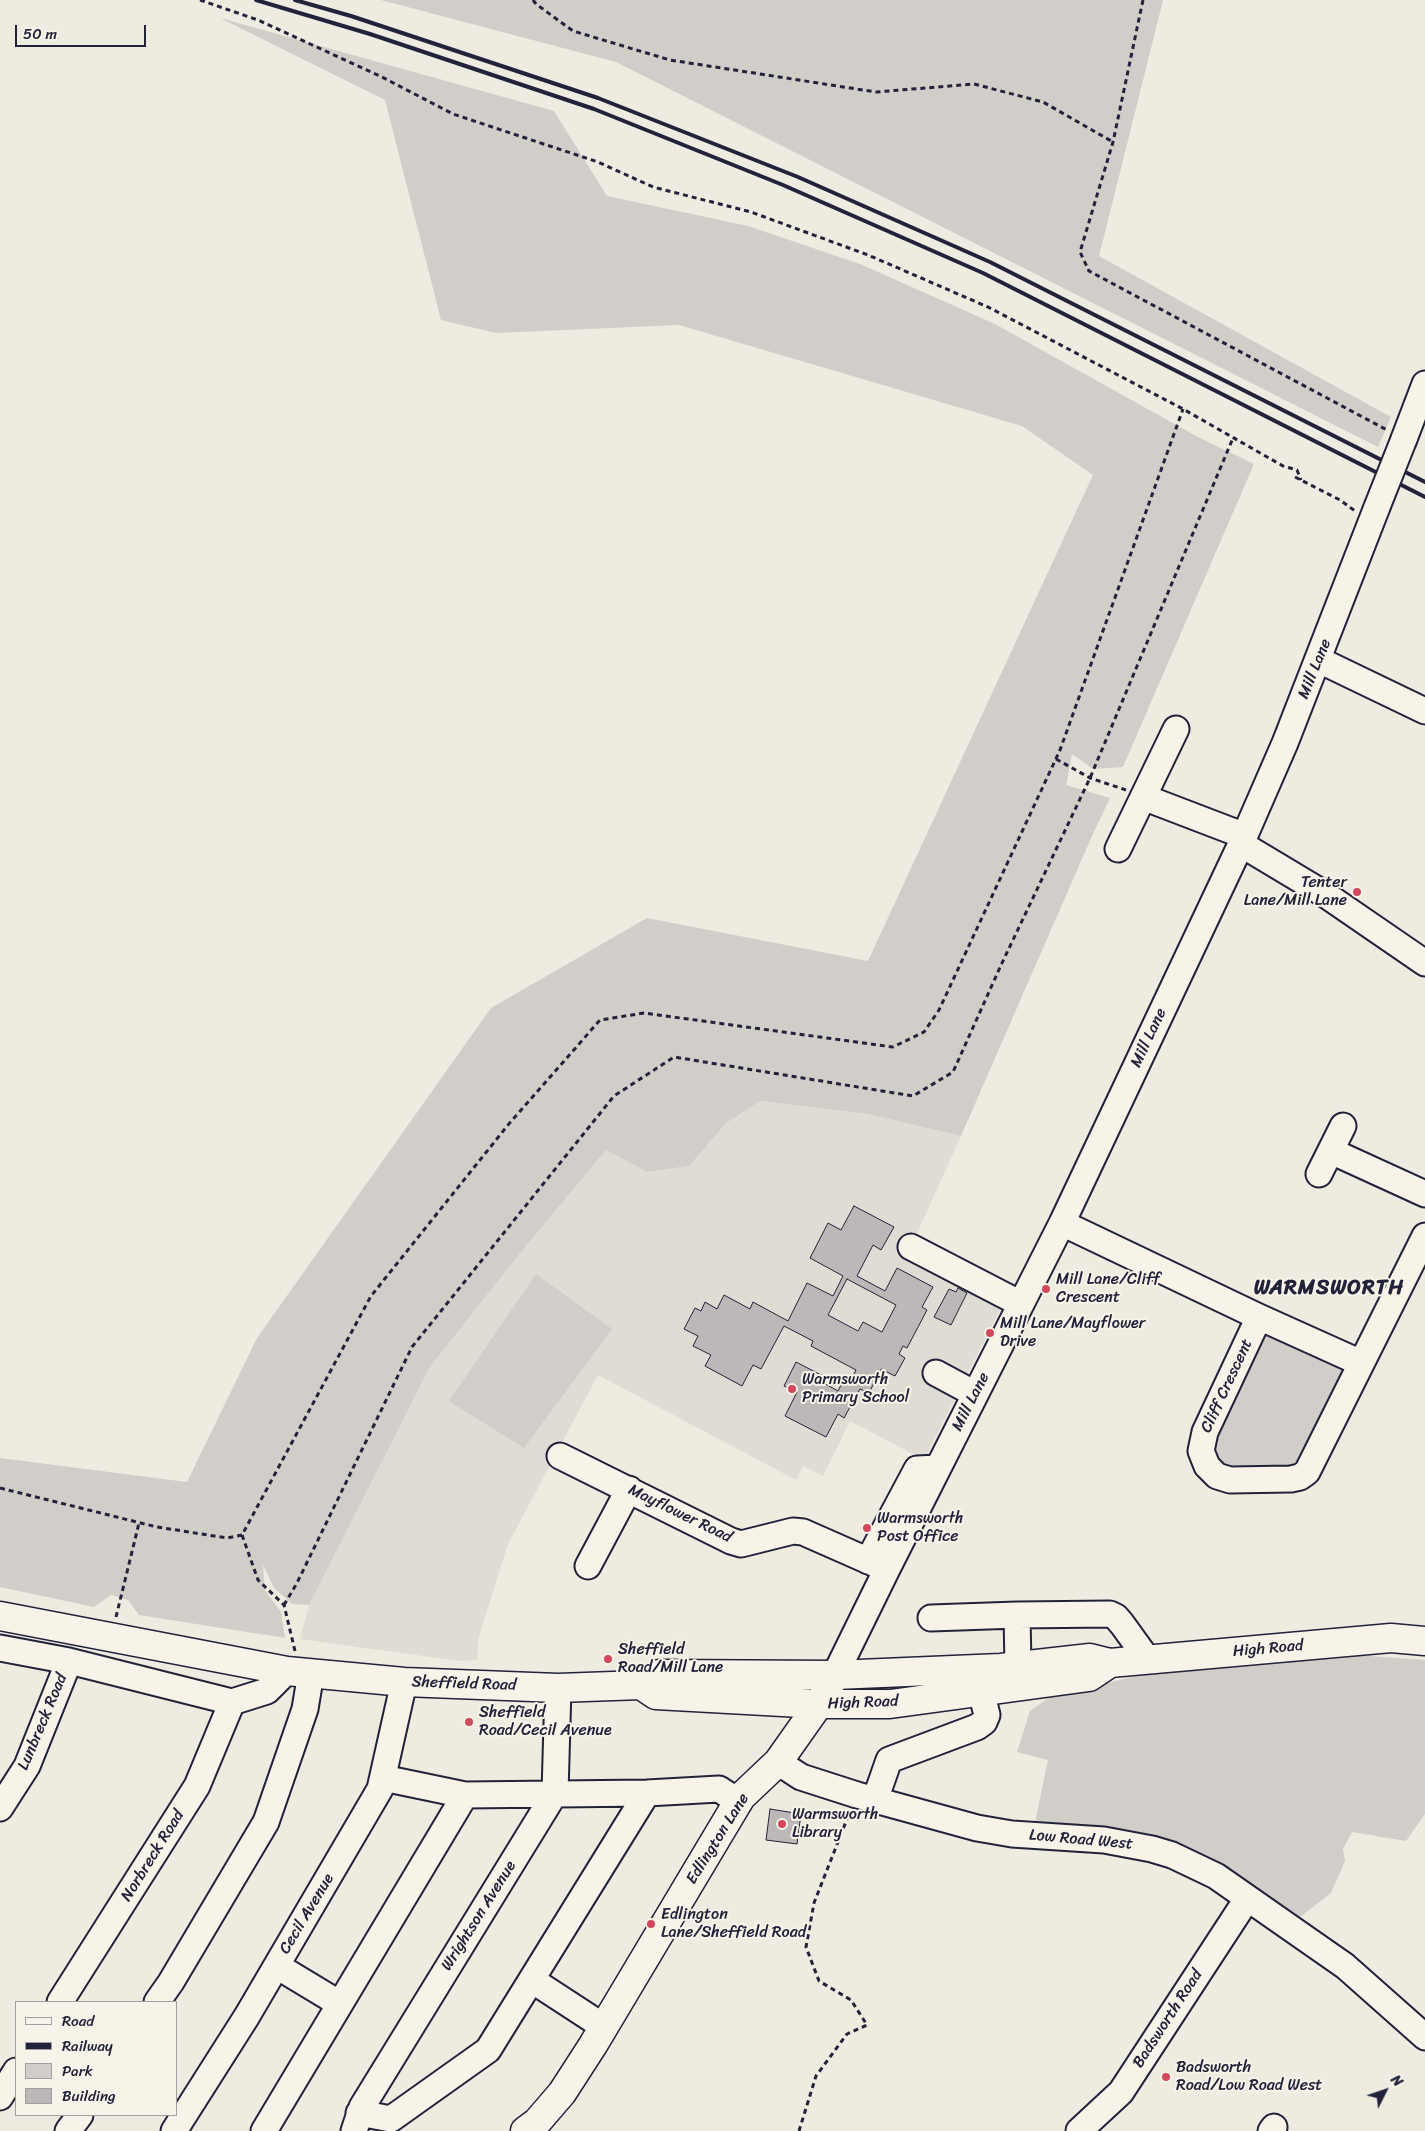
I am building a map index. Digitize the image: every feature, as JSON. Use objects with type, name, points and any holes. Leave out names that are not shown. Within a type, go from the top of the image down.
[{"type":"main road","name":"Sheffield Road","points":[[0,1616],[298,1672],[404,1682],[558,1688],[641,1685],[658,1674],[835,1676]]},
{"type":"main road","name":"High Road","points":[[835,1676],[1018,1666],[1090,1658],[1110,1664],[1390,1638],[1425,1641]]},
{"type":"main road","name":"High Road","points":[[819,1704],[890,1704],[1089,1677],[1110,1664]]},
{"type":"main road","name":"Edlington Lane","points":[[525,2131],[537,2122],[562,2093],[604,2027],[738,1802],[778,1762],[819,1704],[835,1676]]},
{"type":"main road","name":"Sheffield Road","points":[[641,1685],[656,1695],[819,1704]]},
{"type":"street","name":"Mill Lane","points":[[835,1676],[877,1565],[938,1468],[1062,1222],[1243,840],[1319,660],[1425,384]]},
{"type":"street","points":[[1319,660],[1425,712]]},
{"type":"street","points":[[1118,849],[1176,729]]},
{"type":"street","points":[[1143,797],[1243,840],[1425,963]]},
{"type":"street","points":[[1319,1174],[1343,1126]]},
{"type":"street","points":[[1331,1151],[1425,1194]]},
{"type":"street","points":[[1062,1222],[1259,1317],[1361,1363]]},
{"type":"street","name":"Cliff Crescent","points":[[1259,1317],[1204,1432],[1201,1451],[1207,1466],[1217,1476],[1230,1480],[1291,1479],[1300,1477],[1307,1472],[1425,1236]]},
{"type":"street","points":[[911,1247],[1020,1304]]},
{"type":"street","points":[[936,1373],[975,1394]]},
{"type":"street","name":"Mayflower Road","points":[[560,1456],[731,1541],[741,1544],[792,1531],[803,1532],[877,1565]]},
{"type":"street","points":[[588,1566],[629,1489]]},
{"type":"street","points":[[931,1618],[1110,1614],[1116,1617],[1122,1624],[1148,1660]]},
{"type":"street","points":[[1017,1616],[1018,1666]]},
{"type":"street","points":[[0,1648],[69,1661],[232,1702],[267,1691],[298,1672],[304,1709],[266,1822],[159,2001]]},
{"type":"street","name":"Lunbreck Road","points":[[0,1808],[27,1766],[69,1661]]},
{"type":"street","name":"Cecil Avenue","points":[[174,2131],[277,1966],[380,1789],[404,1682]]},
{"type":"street","name":"Wrightson Avenue","points":[[357,2122],[554,1793],[558,1688]]},
{"type":"street","points":[[866,1798],[889,1760],[977,1727],[984,1722],[987,1716],[981,1691]]},
{"type":"street","name":"Norbreck Road","points":[[61,2001],[198,1786],[232,1702]]},
{"type":"street","name":"Low Road West","points":[[778,1762],[801,1777],[866,1798],[977,1828],[1012,1834],[1104,1840],[1152,1848],[1216,1876],[1345,1966],[1425,2037]]},
{"type":"street","points":[[383,1778],[465,1795],[554,1793],[647,1794],[719,1789],[738,1802]]},
{"type":"street","points":[[357,2122],[391,2118],[488,2050],[647,1794]]},
{"type":"street","points":[[264,2131],[465,1795]]},
{"type":"street","name":"Badsworth Road","points":[[1079,2131],[1121,2092],[1247,1899]]},
{"type":"street","points":[[277,1966],[340,2004]]},
{"type":"street","points":[[533,1978],[536,1982],[604,2027]]},
{"type":"street","points":[[0,2097],[15,2073]]},
{"type":"street","points":[[68,2131],[79,2116]]},
{"type":"path","points":[[200,0],[258,20],[382,77],[453,114],[598,162],[653,187],[752,212],[868,255],[988,307],[1183,409],[1283,466],[1297,470],[1301,480]]},
{"type":"path","points":[[533,0],[573,31],[670,60],[876,92],[974,84],[1043,102],[1113,142]]},
{"type":"path","points":[[1143,0],[1113,142],[1080,252],[1089,271],[1404,439]]},
{"type":"path","points":[[298,1672],[295,1648],[284,1605],[258,1580],[242,1535],[371,1296],[508,1125],[600,1020],[644,1013],[894,1046],[924,1032],[939,1010],[1056,758],[1183,409]]},
{"type":"path","points":[[284,1605],[298,1583],[412,1347],[614,1096],[674,1057],[912,1096],[953,1072],[1090,778],[1233,438]]},
{"type":"path","points":[[1295,477],[1374,515]]},
{"type":"path","points":[[1056,758],[1090,778],[1143,797]]},
{"type":"path","points":[[0,1488],[139,1523],[227,1538],[242,1535]]},
{"type":"path","points":[[111,1637],[139,1523]]},
{"type":"path","points":[[799,2131],[816,2076],[847,2034],[867,2025],[851,2000],[819,1981],[806,1947],[814,1903],[866,1798]]},
{"type":"shaded area","name":"Warmsworth Primary School","points":[[760,1101],[868,1114],[961,1136],[914,1240],[1009,1292],[924,1460],[850,1421],[823,1476],[803,1466],[796,1480],[598,1375],[508,1544],[479,1636],[477,1660],[459,1661],[300,1639],[309,1605],[430,1367],[521,1252],[606,1150],[647,1172],[689,1166],[726,1122]]},
{"type":"green space","points":[[381,0],[1163,0],[1099,256],[1391,417],[1378,447],[616,62]]},
{"type":"green space","points":[[220,18],[554,111],[607,196],[748,226],[860,264],[995,324],[1198,437],[1254,464],[1123,767],[1093,769],[1072,754],[1066,785],[1110,798],[961,1136],[868,1114],[760,1101],[726,1123],[689,1166],[647,1172],[606,1150],[521,1252],[430,1367],[309,1605],[292,1604],[274,1588],[263,1565],[265,1590],[281,1612],[285,1638],[139,1615],[128,1600],[111,1595],[94,1607],[0,1587],[0,1458],[187,1482],[257,1338],[491,1008],[647,918],[868,961],[1093,475],[1022,426],[679,325],[496,333],[441,320],[385,100]]},
{"type":"green space","points":[[536,1274],[612,1329],[524,1448],[449,1401]]},
{"type":"green space","points":[[1275,1333],[1349,1368],[1298,1469],[1231,1473],[1213,1462],[1210,1435],[1264,1335]]},
{"type":"green space","points":[[1355,1655],[1425,1660],[1425,1814],[1406,1841],[1352,1832],[1343,1849],[1345,1861],[1331,1893],[1295,1921],[1168,1843],[1130,1831],[1034,1827],[1048,1760],[1017,1752],[1030,1711],[1050,1697],[1156,1671]]},
{"type":"building","points":[[854,1206],[894,1227],[881,1250],[873,1245],[857,1276],[885,1291],[897,1268],[933,1287],[922,1307],[927,1310],[907,1348],[903,1346],[899,1354],[905,1358],[895,1376],[881,1369],[869,1393],[860,1389],[844,1418],[838,1414],[826,1437],[785,1416],[797,1392],[784,1386],[796,1362],[825,1377],[822,1382],[838,1391],[844,1379],[850,1382],[856,1370],[811,1346],[813,1341],[784,1326],[761,1369],[753,1365],[742,1386],[705,1366],[711,1355],[693,1346],[698,1336],[684,1329],[695,1308],[701,1311],[705,1302],[717,1309],[724,1295],[750,1309],[753,1302],[788,1321],[807,1283],[833,1296],[843,1276],[810,1258],[828,1223],[841,1230]],"holes":[[[847,1279],[896,1305],[882,1332],[863,1322],[858,1331],[828,1315]]]},
{"type":"building","points":[[958,1288],[967,1293],[951,1325],[934,1317],[949,1289],[956,1292]]},
{"type":"building","points":[[770,1809],[801,1814],[797,1844],[766,1840]]},
{"type":"railway","points":[[256,0],[370,34],[594,109],[783,185],[983,273],[1425,497]]},
{"type":"railway","points":[[295,0],[351,16],[598,98],[798,177],[990,262],[1425,482]]},
{"type":"place","name":"Tenter Lane/Mill Lane","points":[[1357,892]]},
{"type":"place","name":"Mill Lane/Cliff Crescent","points":[[1046,1289]]},
{"type":"place","name":"Mill Lane/Mayflower Drive","points":[[990,1333]]},
{"type":"place","name":"Warmsworth Primary School","points":[[792,1389]]},
{"type":"place","name":"Warmsworth Post Office","points":[[867,1528]]},
{"type":"place","name":"Sheffield Road/Mill Lane","points":[[608,1659]]},
{"type":"place","name":"Sheffield Road/Cecil Avenue","points":[[469,1722]]},
{"type":"place","name":"Warmsworth Library","points":[[782,1824]]},
{"type":"place","name":"Edlington Lane/Sheffield Road","points":[[651,1924]]},
{"type":"place","name":"Badsworth Road/Low Road West","points":[[1166,2077]]},
{"type":"district","name":"WARMSWORTH","points":[[1329,1289]]}]
